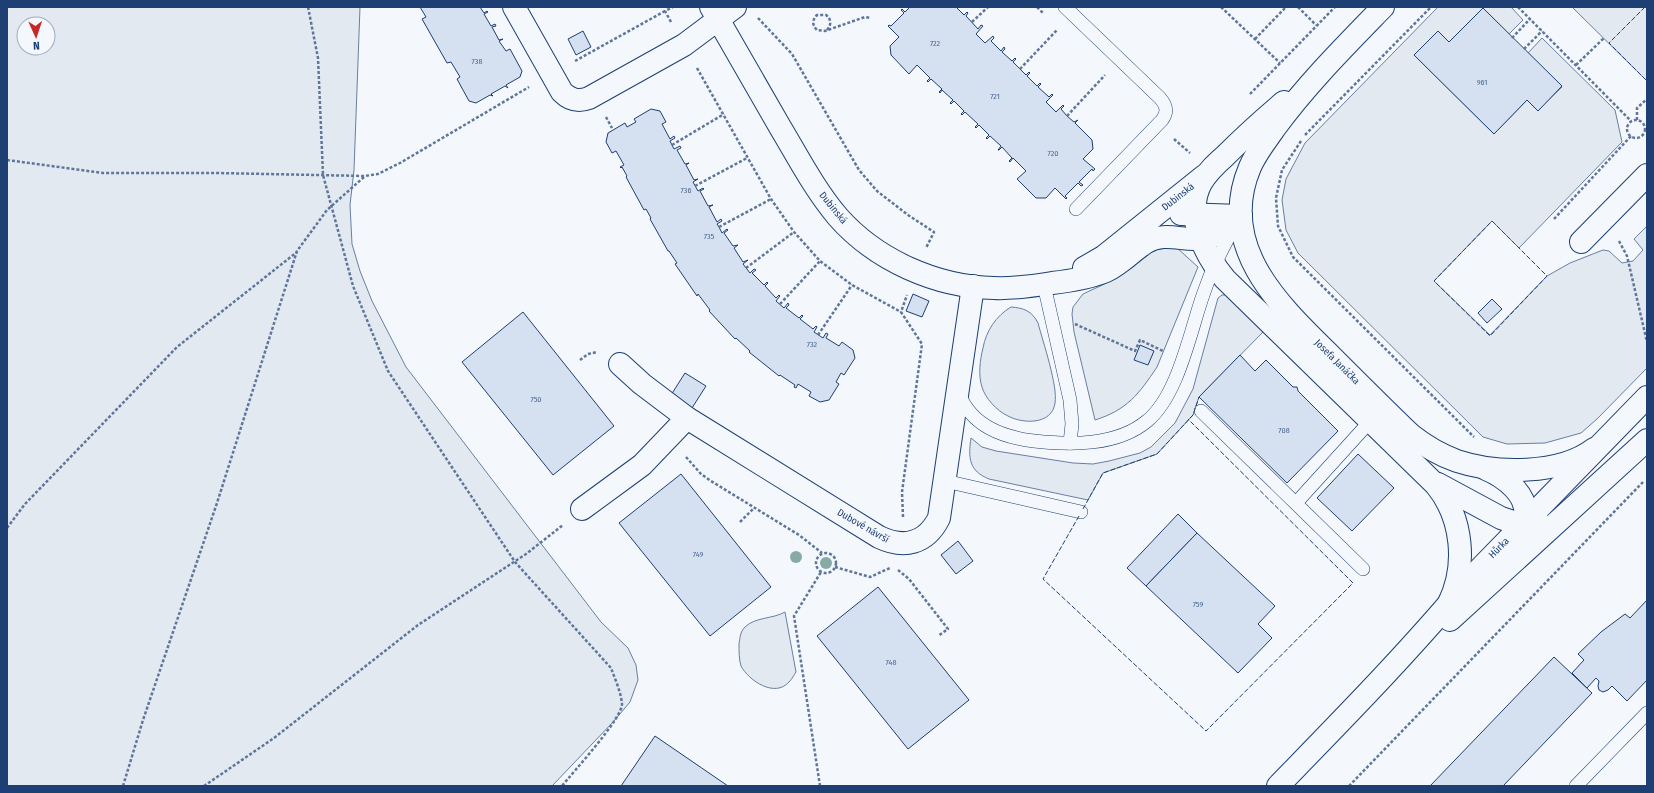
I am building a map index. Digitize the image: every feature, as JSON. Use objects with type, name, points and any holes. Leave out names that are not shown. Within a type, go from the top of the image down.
[{"type":"street","points":[[514,7],[562,92],[567,97],[584,100],[684,44],[721,11]]},
{"type":"street","name":"Josefa Janáčka","points":[[1384,7],[1298,98],[1258,151],[1246,178],[1241,203],[1241,216],[1247,245],[1253,263],[1262,281],[1276,300],[1444,494],[1456,524],[1460,543],[1458,579],[1448,605]]},
{"type":"street","name":"Dubinská","points":[[721,11],[807,173],[826,202],[854,232],[877,251],[933,278],[973,286],[1011,288],[1077,280],[1104,272],[1119,265],[1145,243],[1164,236],[1209,237],[1220,232],[1241,216]]},
{"type":"street","name":"Josefa Janáčka","points":[[1343,49],[1248,133],[1207,174],[1198,190],[1196,214],[1201,238],[1208,256],[1225,279],[1377,415],[1420,443],[1447,457],[1478,466],[1502,477],[1515,489],[1521,497],[1525,516],[1510,555],[1494,581]]},
{"type":"street","name":"Dubinská","points":[[1044,285],[1072,274],[1103,257],[1189,190],[1207,174]]},
{"type":"street","points":[[1582,242],[1647,175]]},
{"type":"street","name":"Dubinská","points":[[1149,220],[1167,214],[1196,214]]},
{"type":"street","points":[[1196,214],[1241,216]]},
{"type":"street","points":[[904,544],[915,542],[930,533],[935,526],[941,509],[973,286]]},
{"type":"street","name":"Dubové návrší","points":[[620,364],[642,384],[687,418],[879,537],[889,542],[904,544]]},
{"type":"street","name":"Hůrka","points":[[1278,786],[1357,704],[1469,580],[1646,398]]},
{"type":"street","points":[[582,509],[642,465],[687,418]]},
{"type":"street","name":"Hůrka","points":[[1357,704],[1494,581],[1647,440]]},
{"type":"street","name":"Josefa Janáčka","points":[[1478,466],[1522,470],[1548,467],[1578,459],[1603,442]]},
{"type":"street","name":"Josefa Janáčka","points":[[1427,476],[1448,490],[1502,518],[1513,522],[1523,524],[1544,523],[1573,508]]},
{"type":"lane","points":[[1065,7],[1160,98],[1166,109],[1166,113],[1162,120],[1076,209]]},
{"type":"lane","points":[[958,393],[971,415],[981,424],[992,430],[1022,439],[1070,443],[1094,442],[1124,434],[1148,421],[1164,401],[1172,385],[1214,266],[1241,216]]},
{"type":"lane","points":[[1044,285],[1070,400],[1072,424],[1070,443]]},
{"type":"lane","points":[[1202,411],[1363,569]]},
{"type":"lane","points":[[1296,503],[1377,415]]},
{"type":"lane","points":[[946,481],[1081,512]]},
{"type":"lane","points":[[1576,786],[1647,713]]},
{"type":"path","points":[[308,7],[318,58],[324,175],[353,286],[388,371],[515,562],[611,668],[619,692],[622,705],[618,714],[599,741],[562,786]]},
{"type":"path","points":[[7,160],[103,173],[216,173],[365,176],[378,174],[400,163],[552,74],[673,7]]},
{"type":"path","points":[[972,22],[988,7]]},
{"type":"path","points":[[1221,7],[1280,63]]},
{"type":"path","points":[[1254,39],[1286,7]]},
{"type":"path","points":[[1298,7],[1316,26]]},
{"type":"path","points":[[1247,97],[1335,7]]},
{"type":"path","points":[[1431,7],[1303,136],[1282,170],[1276,198],[1278,226],[1292,256],[1474,438],[1480,440]]},
{"type":"path","points":[[1518,7],[1632,121]]},
{"type":"path","points":[[665,11],[724,114],[770,199],[794,232],[820,261],[852,286],[901,312],[922,344],[902,492],[902,511],[905,530],[904,544]]},
{"type":"path","points":[[827,30],[830,25],[830,19],[823,14],[817,15],[813,23],[815,28],[822,32],[866,17],[871,18]]},
{"type":"path","points":[[756,15],[792,54],[859,170],[877,191],[908,215],[934,232],[925,250],[931,252]]},
{"type":"path","points":[[1512,38],[1530,19]]},
{"type":"path","points":[[1020,69],[1058,28]]},
{"type":"path","points":[[1524,49],[1542,31]]},
{"type":"path","points":[[1576,65],[1604,38]]},
{"type":"path","points":[[1067,116],[1106,75]]},
{"type":"path","points":[[1637,120],[1637,108],[1647,99]]},
{"type":"path","points":[[672,145],[724,114]]},
{"type":"path","points":[[1637,120],[1642,122],[1646,128],[1642,135],[1637,137],[1631,136],[1627,128],[1632,121],[1637,120]]},
{"type":"path","points":[[1554,219],[1631,136]]},
{"type":"path","points":[[695,186],[747,158]]},
{"type":"path","points":[[7,528],[25,504],[177,347],[297,251],[328,210],[365,176]]},
{"type":"path","points":[[719,227],[770,199]]},
{"type":"path","points":[[1607,216],[1627,256],[1647,342]]},
{"type":"path","points":[[746,268],[794,232]]},
{"type":"path","points":[[123,786],[143,720],[217,503],[297,251]]},
{"type":"path","points":[[780,304],[820,261]]},
{"type":"path","points":[[901,312],[916,271]]},
{"type":"path","points":[[818,335],[852,286]]},
{"type":"path","points":[[1053,322],[1070,322],[1135,351],[1140,340],[1182,359]]},
{"type":"path","points":[[668,438],[701,474],[799,535],[822,553],[830,554],[836,562],[834,567],[829,572],[821,572],[817,568],[816,562],[822,553]]},
{"type":"path","points":[[1349,786],[1647,478]]},
{"type":"path","points":[[740,522],[754,508]]},
{"type":"path","points":[[204,786],[274,738],[418,625],[515,562],[582,509]]},
{"type":"path","points":[[834,567],[870,578],[893,566],[909,579],[948,629],[938,636]]},
{"type":"path","points":[[820,786],[794,616],[821,572]]},
{"type":"shaded area","points":[[7,7],[360,7],[354,170],[350,205],[352,244],[360,271],[372,301],[406,367],[601,622],[628,648],[636,665],[638,680],[630,702],[614,721],[552,786],[7,786]]},
{"type":"shaded area","points":[[1438,7],[1511,7],[1523,20],[1509,34],[1483,8],[1449,42],[1438,31],[1414,55],[1494,134],[1527,100],[1538,110],[1562,87],[1528,53],[1542,38],[1615,110],[1622,142],[1519,248],[1492,221],[1434,281],[1490,335],[1547,276],[1570,263],[1603,250],[1609,251],[1622,263],[1633,261],[1643,250],[1634,239],[1647,226],[1647,368],[1597,419],[1581,433],[1545,443],[1507,444],[1483,437],[1298,253],[1286,230],[1282,200],[1286,179],[1305,143]]},
{"type":"shaded area","points":[[1572,7],[1647,7],[1647,81]]},
{"type":"shaded area","points":[[1162,247],[1176,247],[1198,267],[1157,367],[1138,393],[1124,406],[1095,420],[1074,332],[1072,314],[1073,307],[1083,294],[1111,281],[1133,267],[1153,251]]},
{"type":"shaded area","points":[[1225,295],[1264,331],[1199,397],[1193,415],[1157,454],[1103,473],[1088,500],[989,479],[982,476],[974,468],[970,458],[971,438],[982,447],[996,451],[1073,463],[1093,464],[1140,453],[1151,447],[1175,423],[1193,389],[1218,298]]},
{"type":"shaded area","points":[[1011,307],[1020,308],[1027,311],[1036,319],[1052,375],[1055,395],[1053,410],[1043,419],[1036,421],[1014,419],[1000,411],[992,404],[986,395],[981,382],[980,362],[984,342],[992,324]]},
{"type":"shaded area","points":[[785,612],[796,672],[790,681],[783,687],[770,688],[756,682],[741,666],[739,652],[740,637],[743,629],[754,621]]},
{"type":"building","points":[[420,7],[480,7],[484,13],[487,11],[488,12],[484,14],[491,26],[495,24],[496,26],[492,27],[499,40],[503,39],[499,41],[506,51],[510,49],[522,71],[520,77],[506,85],[508,88],[505,86],[491,94],[493,96],[490,95],[476,103],[469,101],[457,79],[460,77],[451,62],[447,63],[422,19],[426,17]]},
{"type":"building","points":[[910,7],[956,7],[964,15],[967,12],[968,13],[966,16],[978,29],[981,25],[983,26],[976,34],[985,43],[993,36],[994,38],[991,41],[1001,51],[1004,47],[1005,49],[1002,52],[1012,61],[1015,58],[1016,59],[1013,62],[1026,75],[1029,72],[1030,73],[1027,76],[1037,86],[1040,83],[1041,84],[1038,87],[1049,97],[1052,94],[1053,95],[1046,102],[1056,112],[1063,105],[1064,106],[1061,109],[1067,116],[1074,122],[1078,120],[1075,123],[1092,140],[1093,149],[1083,159],[1095,169],[1093,171],[1092,169],[1079,182],[1083,185],[1081,186],[1078,183],[1065,196],[1067,198],[1066,199],[1055,188],[1046,198],[1036,198],[1017,179],[1026,171],[1013,158],[1010,162],[1009,161],[1012,158],[1002,147],[998,150],[1001,146],[990,136],[987,139],[986,138],[989,135],[979,125],[976,128],[975,127],[978,124],[965,112],[962,115],[961,114],[964,111],[954,101],[951,104],[950,103],[953,100],[942,90],[940,93],[939,92],[942,89],[931,79],[928,82],[927,81],[930,78],[917,65],[909,74],[891,55],[890,46],[899,37],[888,26],[891,26],[904,13],[901,10],[902,9],[905,12]]},
{"type":"building","points":[[1483,8],[1562,86],[1538,111],[1527,100],[1494,134],[1414,55],[1438,31],[1449,42]]},
{"type":"building","points":[[583,31],[591,47],[576,55],[568,39]]},
{"type":"building","points":[[651,109],[660,111],[666,122],[662,124],[670,139],[674,136],[675,138],[670,141],[674,149],[680,146],[681,148],[677,150],[685,164],[689,163],[686,165],[694,180],[698,179],[693,182],[698,191],[703,188],[704,189],[700,191],[708,206],[713,205],[709,207],[717,222],[721,219],[722,221],[717,224],[722,233],[727,229],[728,230],[724,233],[733,246],[738,245],[734,248],[743,262],[748,260],[743,264],[750,273],[754,269],[756,270],[752,273],[764,285],[767,282],[768,283],[765,286],[776,298],[779,295],[780,296],[776,301],[784,308],[788,303],[789,305],[786,308],[799,318],[802,315],[803,316],[800,319],[813,329],[816,326],[817,327],[814,332],[823,338],[826,333],[828,334],[826,338],[839,346],[842,342],[853,350],[855,358],[844,375],[841,373],[836,382],[839,384],[829,400],[820,402],[809,396],[811,392],[798,384],[796,388],[794,387],[795,385],[780,375],[779,376],[749,352],[750,351],[736,338],[735,339],[709,311],[710,310],[698,294],[697,296],[675,264],[677,263],[668,251],[646,209],[644,210],[622,167],[620,167],[624,165],[616,151],[612,153],[606,142],[608,133],[625,123],[627,127],[636,122],[634,119]]},
{"type":"building","points":[[913,294],[929,301],[922,317],[906,311]]},
{"type":"building","points":[[1492,299],[1502,309],[1487,323],[1478,313]]},
{"type":"building","points":[[523,312],[614,426],[553,475],[462,362]]},
{"type":"building","points":[[1140,345],[1154,351],[1148,365],[1134,360]]},
{"type":"building","points":[[1240,355],[1255,371],[1266,360],[1293,387],[1297,387],[1298,391],[1338,431],[1287,483],[1199,397]]},
{"type":"building","points":[[685,373],[706,386],[692,408],[671,395]]},
{"type":"building","points":[[1358,454],[1394,488],[1352,531],[1317,498]]},
{"type":"building","points":[[681,474],[771,587],[710,636],[619,523]]},
{"type":"building","points":[[1178,514],[1197,533],[1146,586],[1127,568]]},
{"type":"building","points":[[1197,533],[1275,606],[1258,624],[1272,638],[1238,673],[1146,586]]},
{"type":"building","points":[[958,541],[973,561],[956,574],[941,555]]},
{"type":"building","points":[[878,587],[969,700],[908,749],[817,636]]},
{"type":"building","points":[[1647,600],[1647,680],[1627,701],[1612,686],[1603,692],[1599,690],[1599,681],[1596,678],[1587,688],[1572,673],[1584,660],[1578,654],[1601,632],[1625,614],[1630,618]]},
{"type":"building","points":[[1554,657],[1592,693],[1503,786],[1430,786]]},
{"type":"building","points":[[655,736],[728,786],[621,786]]},
{"type":"fence","points":[[1645,7],[1609,43],[1647,81]]},
{"type":"fence","points":[[1492,221],[1547,276],[1490,336],[1434,281],[1492,221]]},
{"type":"fence","points":[[1083,509],[1103,473],[1157,454],[1193,415],[1199,397]]},
{"type":"fence","points":[[1079,516],[1043,579],[1206,731],[1353,583],[1188,419]]}]
